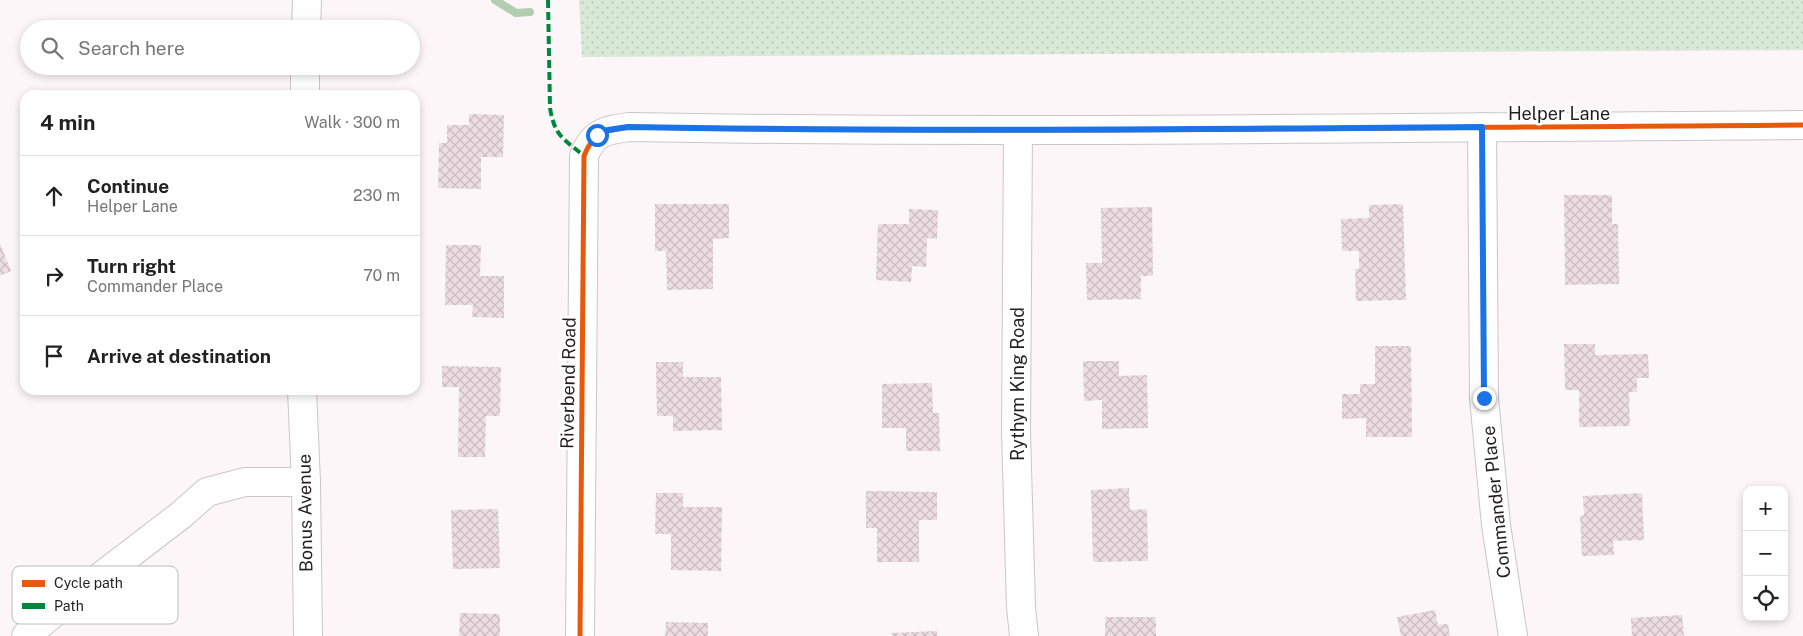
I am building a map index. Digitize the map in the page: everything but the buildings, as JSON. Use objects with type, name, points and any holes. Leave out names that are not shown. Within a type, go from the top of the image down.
[{"type":"street","points":[[306,20],[307,0]]},
{"type":"street","points":[[305,90],[306,75]]},
{"type":"street","name":"Helper Lane","points":[[597,135],[608,130],[628,127],[1018,131],[1803,125]]},
{"type":"street","name":"Commander Place","points":[[1482,127],[1484,398],[1496,525],[1513,636]]},
{"type":"street","name":"Rythym King Road","points":[[1018,131],[1016,432],[1020,607],[1024,636]]},
{"type":"street","name":"Riverbend Road","points":[[580,636],[584,156],[588,145],[597,135]]},
{"type":"street","name":"Bonus Avenue","points":[[302,395],[306,482],[308,636]]},
{"type":"street","points":[[114,566],[181,515],[207,492],[245,482],[306,482]]},
{"type":"street","points":[[26,636],[40,624]]},
{"type":"green space","points":[[579,0],[1803,0],[1803,50],[582,57]]},
{"type":"waterway","points":[[495,0],[516,13],[530,12]]},
{"type":"marked path","points":[[548,0],[550,108],[552,118],[557,131],[565,141],[584,156]]},
{"type":"cycle path","points":[[580,636],[584,156],[596,137],[607,131],[629,127],[1069,130],[1803,125]]},
{"type":"route","points":[[597,135],[608,130],[628,127],[1018,131],[1482,127],[1484,398]]}]
